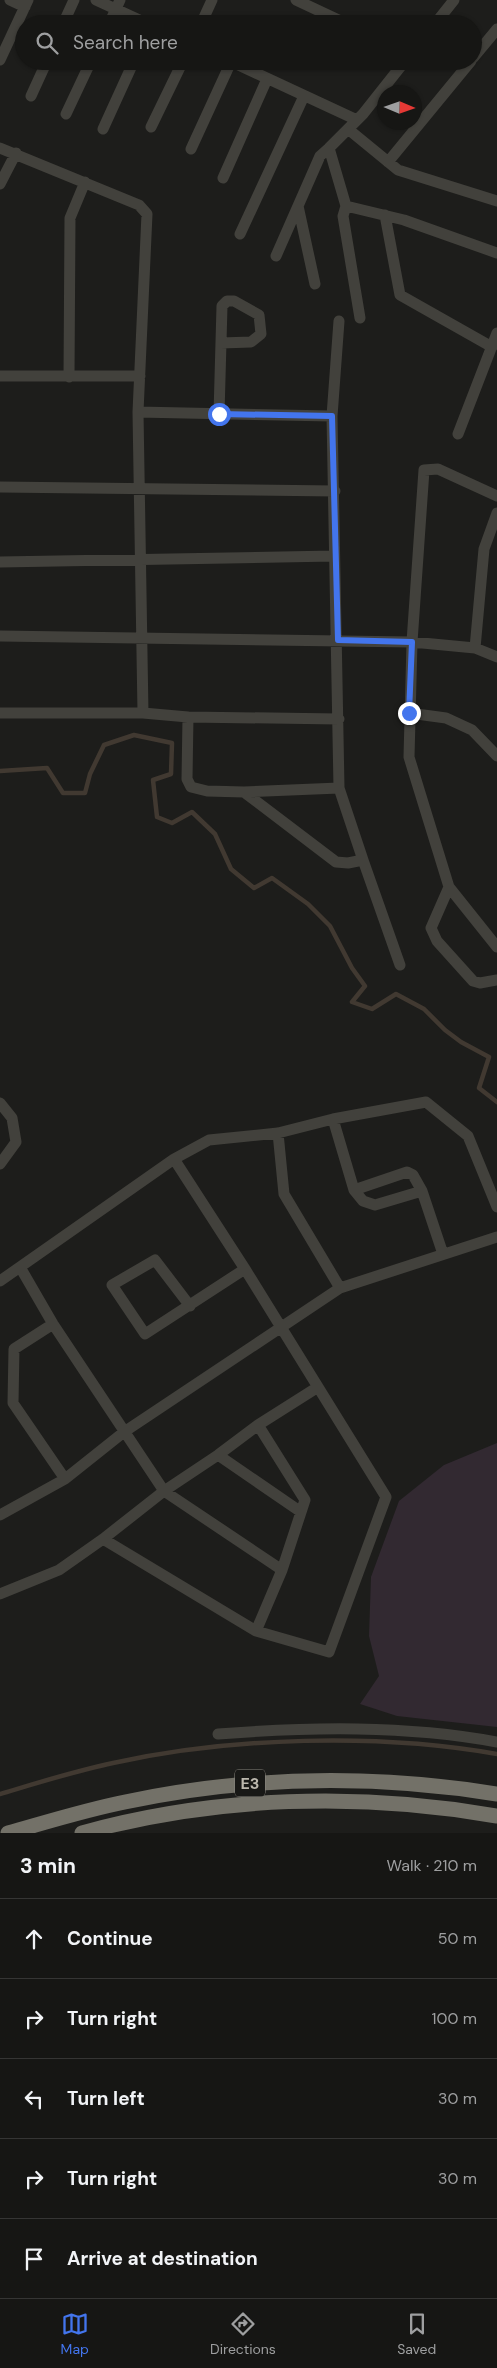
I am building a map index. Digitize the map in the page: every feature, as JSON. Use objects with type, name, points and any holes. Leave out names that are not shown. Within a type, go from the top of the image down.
[{"type":"highway","name":"E3","points":[[8,1833],[82,1811],[126,1801],[229,1785],[296,1781],[382,1781],[446,1786],[497,1794]]},
{"type":"highway","name":"E3","points":[[82,1833],[130,1822],[201,1810],[283,1802],[378,1802],[445,1808],[497,1816]]},
{"type":"street","points":[[10,0],[26,4]]},
{"type":"street","points":[[67,15],[74,0]]},
{"type":"street","points":[[96,0],[118,4],[134,15]]},
{"type":"street","points":[[205,15],[212,0]]},
{"type":"street","points":[[296,0],[328,15]]},
{"type":"street","points":[[442,15],[454,0]]},
{"type":"street","points":[[0,60],[15,28]]},
{"type":"street","points":[[482,47],[497,29]]},
{"type":"street","points":[[31,96],[42,70]]},
{"type":"street","points":[[66,114],[87,70]]},
{"type":"street","points":[[103,129],[130,70]]},
{"type":"street","points":[[151,127],[179,70]]},
{"type":"street","points":[[191,149],[227,70]]},
{"type":"street","points":[[248,70],[357,120]]},
{"type":"street","points":[[276,256],[320,156],[357,120],[398,70]]},
{"type":"street","points":[[388,162],[464,70]]},
{"type":"street","points":[[223,178],[268,79]]},
{"type":"street","points":[[240,234],[304,96]]},
{"type":"street","points":[[348,129],[398,170],[497,201]]},
{"type":"street","points":[[0,148],[139,205],[147,214],[138,412],[142,561],[143,713]]},
{"type":"street","points":[[329,148],[346,206],[344,216],[360,318]]},
{"type":"street","points":[[0,184],[16,153]]},
{"type":"street","points":[[68,376],[70,218],[85,182]]},
{"type":"street","points":[[298,206],[315,284]]},
{"type":"street","points":[[346,206],[385,215],[497,253]]},
{"type":"street","points":[[385,215],[400,295],[492,347]]},
{"type":"street","points":[[339,321],[332,416],[335,491],[334,556],[338,640],[339,788],[400,965]]},
{"type":"street","points":[[458,434],[497,333]]},
{"type":"street","points":[[219,414],[221,343]]},
{"type":"street","points":[[0,376],[140,376]]},
{"type":"street","points":[[138,412],[332,416]]},
{"type":"street","points":[[497,496],[438,469],[424,470],[409,713],[409,757],[449,887],[497,947]]},
{"type":"street","points":[[0,487],[335,491]]},
{"type":"street","points":[[475,648],[484,549],[497,513]]},
{"type":"street","points":[[0,562],[142,561],[334,556]]},
{"type":"street","points":[[0,636],[412,642],[475,648],[497,657]]},
{"type":"street","points":[[0,713],[143,713],[188,717],[339,719]]},
{"type":"street","points":[[409,713],[446,718],[472,730],[497,756]]},
{"type":"street","points":[[188,717],[187,778],[191,787],[207,791],[244,792],[339,788]]},
{"type":"street","points":[[244,792],[336,862],[348,863],[363,860]]},
{"type":"street","points":[[449,887],[431,928],[437,941],[473,981],[480,983],[497,980]]},
{"type":"street","points":[[0,1281],[174,1159],[209,1140],[278,1133],[333,1119],[426,1102],[468,1136],[497,1207]]},
{"type":"street","points":[[0,1103],[12,1118],[16,1142],[0,1164]]},
{"type":"street","points":[[333,1119],[354,1190],[363,1201],[375,1205],[422,1191]]},
{"type":"street","points":[[278,1133],[284,1194],[340,1288]]},
{"type":"street","points":[[103,1539],[256,1631],[329,1652],[386,1497],[245,1269],[174,1159]]},
{"type":"street","points":[[354,1190],[407,1172],[413,1175],[422,1191],[443,1254]]},
{"type":"street","points":[[0,1516],[65,1479],[124,1432],[340,1288],[497,1237]]},
{"type":"street","points":[[190,1306],[155,1260],[112,1285],[145,1334],[190,1306],[245,1269]]},
{"type":"street","points":[[20,1267],[53,1324],[164,1490],[282,1570]]},
{"type":"street","points":[[53,1324],[14,1349],[13,1403],[65,1479]]},
{"type":"street","points":[[0,1594],[59,1570],[103,1539],[164,1490],[218,1455],[258,1425],[318,1387]]},
{"type":"street","points":[[256,1631],[282,1570],[305,1500],[258,1425]]},
{"type":"street","points":[[218,1455],[301,1512]]},
{"type":"street","points":[[218,1734],[332,1729],[430,1734],[497,1742]]},
{"type":"shaded area","points":[[497,1443],[497,1727],[397,1716],[360,1704],[379,1676],[369,1636],[371,1577],[399,1501],[444,1465]]},
{"type":"waterway","points":[[0,771],[47,768],[63,793],[85,793],[90,774],[104,745],[134,735],[172,743],[171,774],[153,780],[157,817],[172,823],[192,812],[215,834],[231,869],[254,888],[272,878],[308,904],[330,926],[352,968],[365,986],[352,1002],[372,1009],[396,994],[424,1009],[445,1030],[461,1042],[489,1057],[479,1088],[497,1102]]},
{"type":"waterway","points":[[0,1794],[70,1773],[113,1763],[158,1754],[255,1743],[305,1741],[403,1743],[451,1747],[497,1754]]},
{"type":"route","points":[[219,414],[332,416],[335,491],[334,556],[338,640],[412,642],[409,713]]}]
